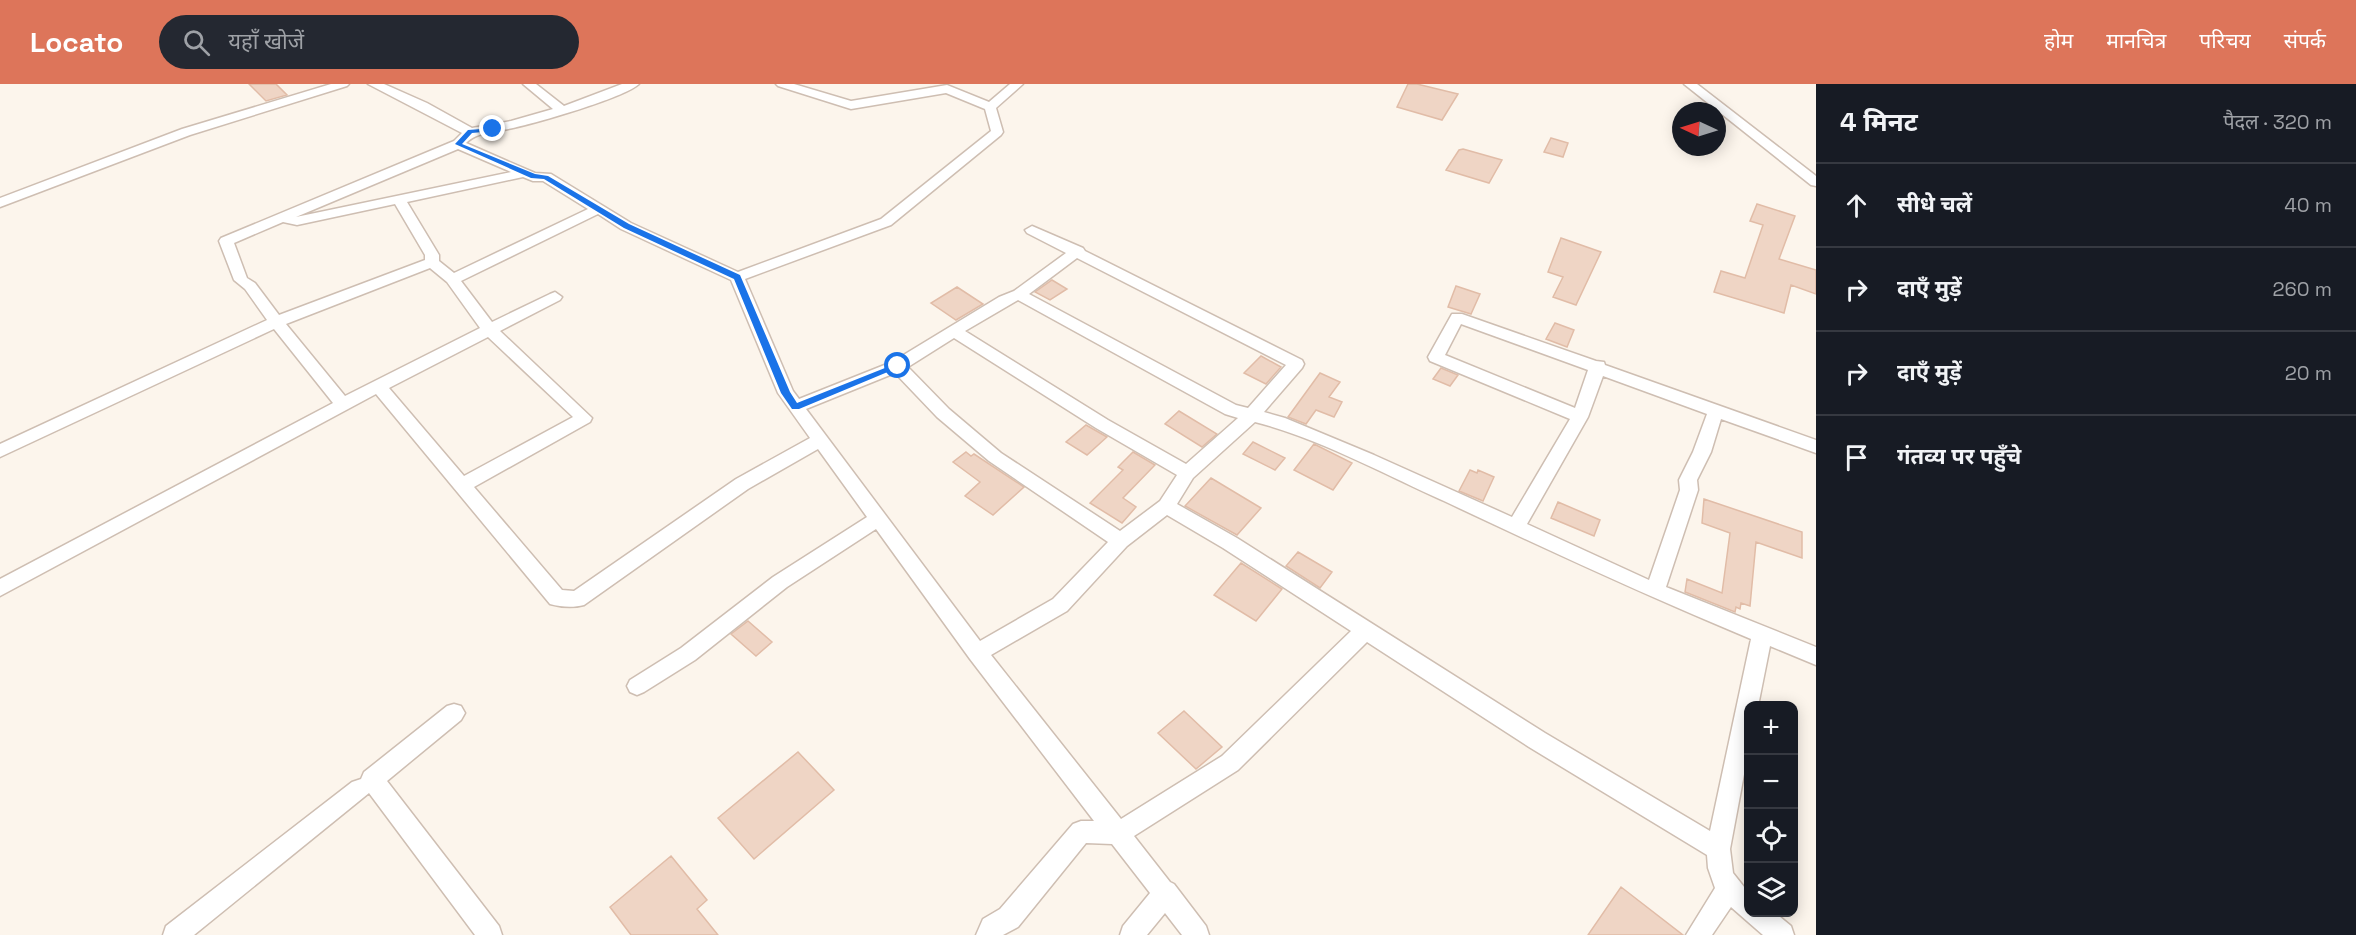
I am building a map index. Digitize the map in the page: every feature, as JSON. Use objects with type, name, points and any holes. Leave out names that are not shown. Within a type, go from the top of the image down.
[{"type":"street","points":[[0,203],[186,132],[343,84]]},
{"type":"street","points":[[374,84],[423,106],[464,138],[524,173],[533,177],[546,177],[626,226],[737,277],[786,393],[795,407],[977,653],[1166,892],[1197,935]]},
{"type":"street","points":[[529,84],[562,111]]},
{"type":"street","points":[[342,404],[250,286],[241,280],[226,241],[281,220],[294,212],[464,138],[562,111],[633,84]]},
{"type":"street","points":[[782,84],[851,105],[947,89],[990,107]]},
{"type":"street","points":[[990,107],[1017,84]]},
{"type":"street","points":[[1690,84],[1816,182]]},
{"type":"street","points":[[737,277],[886,222],[997,132],[990,107]]},
{"type":"street","points":[[281,220],[297,221],[524,173]]},
{"type":"street","points":[[399,199],[432,255],[432,261],[452,279],[490,330],[584,418],[461,486]]},
{"type":"street","points":[[452,279],[598,209]]},
{"type":"street","points":[[977,653],[1060,605],[1120,541],[1166,506],[1187,473],[1251,416],[1296,364],[1078,251],[1032,230]]},
{"type":"street","points":[[795,407],[898,366],[1004,300],[1019,294],[1078,251]]},
{"type":"street","points":[[0,451],[276,322],[432,261]]},
{"type":"street","points":[[1019,294],[1231,410],[1278,422],[1358,455],[1655,591],[1816,656]]},
{"type":"street","points":[[0,588],[342,404],[555,297]]},
{"type":"street","points":[[1580,417],[1436,357],[1457,317],[1598,366],[1816,447]]},
{"type":"street","points":[[955,332],[1102,424],[1187,473]]},
{"type":"street","points":[[898,366],[943,413],[995,457],[1120,541]]},
{"type":"street","points":[[1516,527],[1580,417],[1598,366]]},
{"type":"street","points":[[379,387],[557,598],[577,599],[742,484],[820,440]]},
{"type":"street","points":[[1655,591],[1689,490],[1688,480],[1702,452],[1716,410]]},
{"type":"street","points":[[1166,506],[1230,543],[1537,740],[1718,849]]},
{"type":"street","points":[[637,686],[688,654],[780,582],[878,519]]},
{"type":"street","points":[[988,935],[992,928],[1009,918],[1081,832],[1119,833],[1230,763],[1365,631]]},
{"type":"street","points":[[1744,903],[1728,890],[1718,867],[1718,849],[1762,635]]},
{"type":"street","points":[[454,713],[372,779],[486,934]]},
{"type":"street","points":[[175,935],[360,789]]},
{"type":"street","points":[[1698,935],[1728,890]]},
{"type":"street","points":[[1132,935],[1166,892]]},
{"type":"street","points":[[1761,917],[1782,935]]},
{"type":"building","points":[[249,84],[276,84],[287,95],[266,101]]},
{"type":"building","points":[[1408,84],[1458,94],[1442,120],[1397,107]]},
{"type":"building","points":[[1551,138],[1568,143],[1563,157],[1544,152]]},
{"type":"building","points":[[1463,149],[1502,160],[1489,183],[1446,170],[1459,150]]},
{"type":"building","points":[[1757,204],[1795,216],[1779,259],[1816,270],[1816,294],[1791,285],[1784,313],[1714,292],[1721,271],[1745,278],[1763,225],[1750,221]]},
{"type":"building","points":[[1561,238],[1601,252],[1576,305],[1553,297],[1563,277],[1548,272]]},
{"type":"building","points":[[1052,280],[1067,289],[1050,300],[1035,292]]},
{"type":"building","points":[[1456,286],[1480,294],[1471,314],[1448,307]]},
{"type":"building","points":[[957,287],[983,304],[956,320],[931,303]]},
{"type":"building","points":[[1555,323],[1574,330],[1567,347],[1546,339]]},
{"type":"building","points":[[1261,356],[1281,367],[1266,384],[1244,373]]},
{"type":"building","points":[[1441,368],[1458,375],[1450,386],[1433,379]]},
{"type":"building","points":[[1320,373],[1340,382],[1329,397],[1342,402],[1334,417],[1316,410],[1306,424],[1288,417]]},
{"type":"building","points":[[1179,411],[1217,434],[1202,447],[1165,424]]},
{"type":"building","points":[[1086,425],[1107,437],[1087,455],[1066,442]]},
{"type":"building","points":[[1253,442],[1285,458],[1275,470],[1243,454]]},
{"type":"building","points":[[1314,444],[1352,463],[1333,490],[1294,470]]},
{"type":"building","points":[[966,452],[971,456],[974,454],[1024,487],[993,515],[965,496],[980,482],[953,462]]},
{"type":"building","points":[[1133,452],[1155,465],[1123,498],[1136,507],[1122,523],[1090,503],[1123,470],[1118,467]]},
{"type":"building","points":[[1470,470],[1477,473],[1478,470],[1494,477],[1483,501],[1459,491]]},
{"type":"building","points":[[1211,478],[1261,508],[1237,535],[1185,506]]},
{"type":"building","points":[[1704,499],[1802,532],[1802,558],[1756,542],[1750,606],[1741,603],[1740,609],[1736,607],[1735,612],[1685,592],[1687,579],[1722,593],[1730,533],[1702,523]]},
{"type":"building","points":[[1558,502],[1600,520],[1594,536],[1551,518]]},
{"type":"building","points":[[1298,552],[1332,572],[1320,588],[1286,566]]},
{"type":"building","points":[[1241,563],[1282,589],[1256,621],[1214,595]]},
{"type":"building","points":[[748,621],[772,642],[756,656],[731,634]]},
{"type":"building","points":[[1184,711],[1222,747],[1196,769],[1158,733]]},
{"type":"building","points":[[798,752],[834,790],[754,859],[718,818]]},
{"type":"building","points":[[671,856],[707,900],[697,909],[718,935],[631,935],[610,907]]},
{"type":"building","points":[[1621,887],[1683,935],[1588,935]]},
{"type":"route","points":[[493,129],[470,132],[458,144],[533,177],[546,177],[626,226],[737,277],[786,393],[795,407],[898,366]]}]
